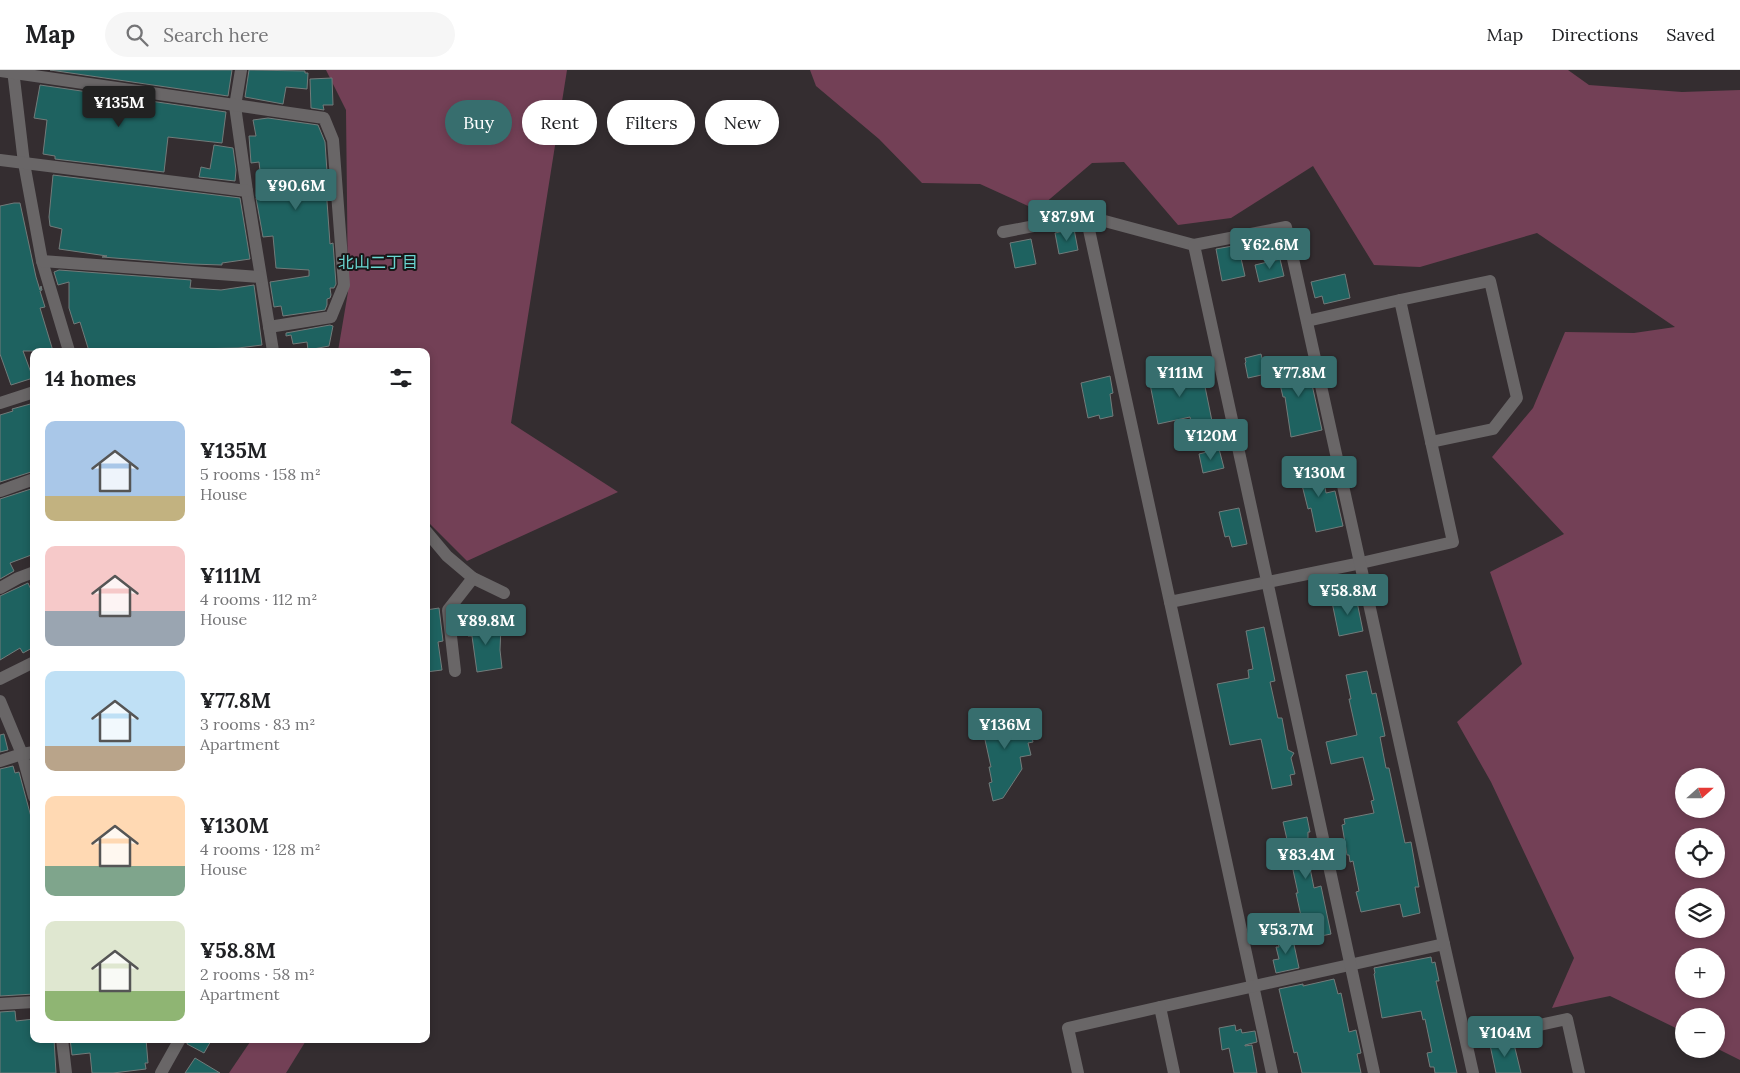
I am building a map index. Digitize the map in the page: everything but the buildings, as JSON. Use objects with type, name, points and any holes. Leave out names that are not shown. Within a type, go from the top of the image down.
[{"type":"street","points":[[240,70],[235,106],[272,348]]},
{"type":"street","points":[[0,71],[324,118],[333,140],[344,285],[331,317],[269,327]]},
{"type":"street","points":[[14,72],[24,163],[42,261],[68,348]]},
{"type":"street","points":[[0,160],[247,191]]},
{"type":"street","points":[[1086,216],[1272,1073]]},
{"type":"street","points":[[1003,232],[1086,216],[1194,245],[1286,227],[1473,1073]]},
{"type":"street","points":[[1194,245],[1374,1073]]},
{"type":"street","points":[[42,261],[260,277]]},
{"type":"street","points":[[1308,321],[1490,281],[1517,398],[1493,429],[1431,442]]},
{"type":"street","points":[[1170,602],[1267,583],[1453,542],[1400,300]]},
{"type":"street","points":[[0,403],[30,393]]},
{"type":"street","points":[[0,491],[30,480]]},
{"type":"street","points":[[430,536],[447,556],[473,578],[504,592]]},
{"type":"street","points":[[0,588],[30,574]]},
{"type":"street","points":[[455,671],[448,610],[473,578]]},
{"type":"street","points":[[0,679],[30,664]]},
{"type":"street","points":[[0,701],[28,753],[30,768]]},
{"type":"street","points":[[0,761],[28,753]]},
{"type":"street","points":[[1078,1073],[1068,1028],[1444,944]]},
{"type":"street","points":[[0,1004],[30,1002]]},
{"type":"street","points":[[1160,1007],[1174,1073]]},
{"type":"street","points":[[1467,1040],[1567,1019],[1579,1073]]},
{"type":"street","points":[[62,1043],[66,1073]]},
{"type":"street","points":[[161,1073],[178,1043]]},
{"type":"shaded area","points":[[326,70],[567,70],[562,100],[522,100],[522,145],[555,145],[511,423],[618,492],[467,561],[430,524],[430,348],[339,348],[348,292],[346,110]]},
{"type":"shaded area","points":[[810,70],[1568,70],[1589,85],[1682,92],[1740,90],[1740,1060],[1725,1052],[1725,1008],[1675,1008],[1675,1028],[1610,996],[1552,1008],[1574,958],[1491,782],[1457,722],[1522,664],[1490,572],[1564,534],[1492,457],[1533,408],[1565,332],[1634,333],[1675,327],[1537,233],[1420,267],[1374,265],[1313,166],[1231,218],[1178,225],[1124,162],[1092,163],[1037,210],[980,184],[922,183],[879,139],[816,86]]},
{"type":"shaded area","points":[[249,1043],[305,1043],[286,1073],[229,1073]]},
{"type":"district","name":"北山二丁目","points":[[378,262]]}]
